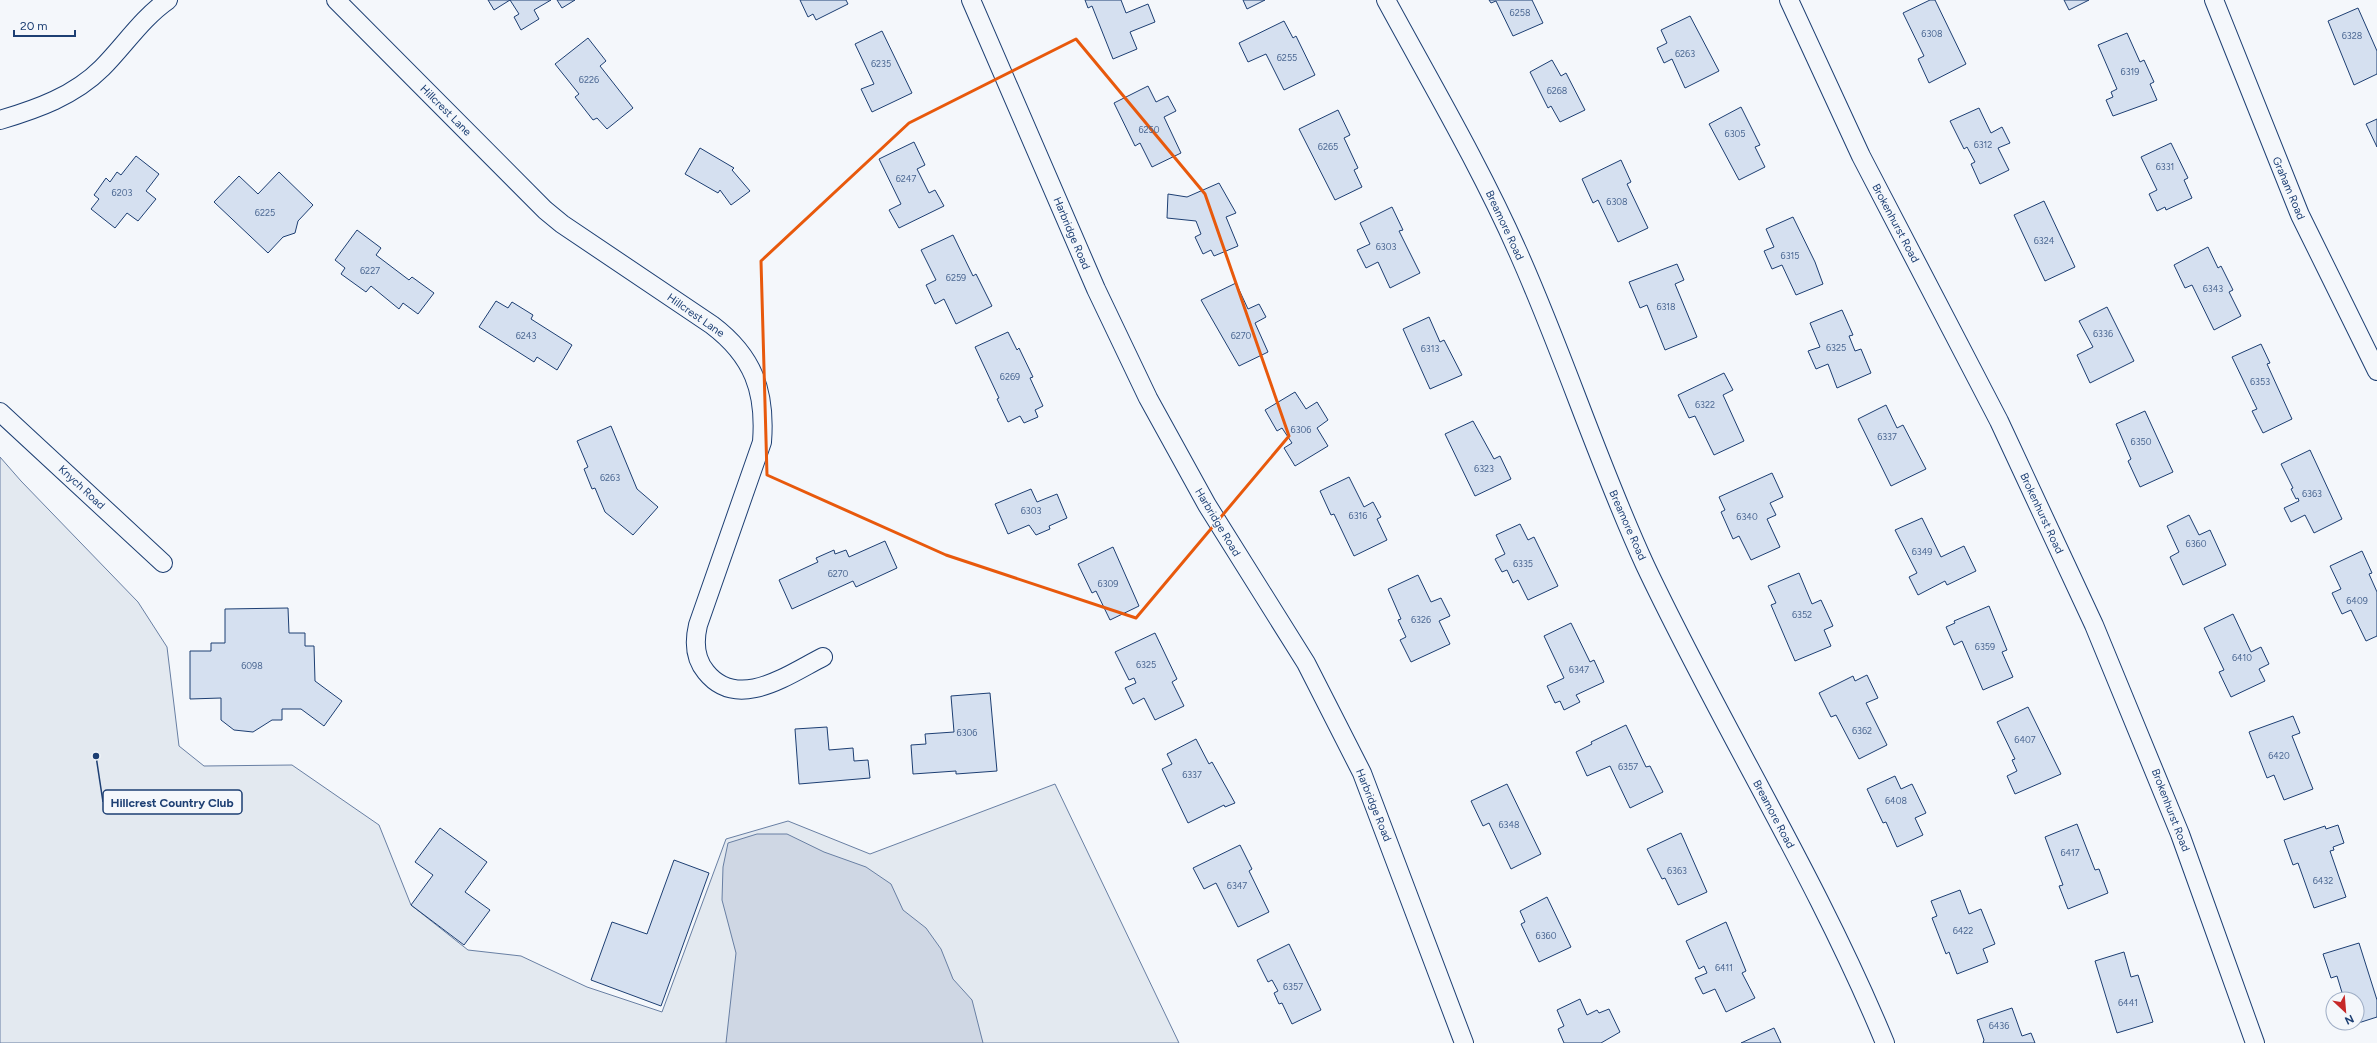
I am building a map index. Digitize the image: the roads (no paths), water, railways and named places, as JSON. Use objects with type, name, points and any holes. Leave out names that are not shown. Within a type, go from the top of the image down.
[{"type":"street","points":[[0,120],[42,106],[68,94],[92,78],[148,17],[168,0]]},
{"type":"street","name":"Hillcrest Lane","points":[[336,0],[545,210],[562,224],[712,325],[727,336],[740,350],[750,367],[760,394],[763,413],[762,442],[698,625],[695,635],[697,655],[705,671],[719,684],[746,690],[764,686],[823,657]]},
{"type":"street","name":"Harbridge Road","points":[[971,0],[1096,289],[1132,366],[1207,505],[1306,663],[1362,773],[1464,1043]]},
{"type":"street","name":"Breamore Road","points":[[1386,0],[1502,217],[1534,287],[1603,467],[1645,564],[1678,632],[1825,910],[1885,1043]]},
{"type":"street","name":"Brokenhurst Road","points":[[1789,0],[1861,156],[1999,421],[2091,618],[2180,834],[2255,1043]]},
{"type":"street","name":"Graham Road","points":[[2214,0],[2300,215],[2377,371]]},
{"type":"street","name":"Knych Road","points":[[0,412],[163,563]]},
{"type":"place","name":"Hillcrest Country Club","points":[[96,756]]}]
